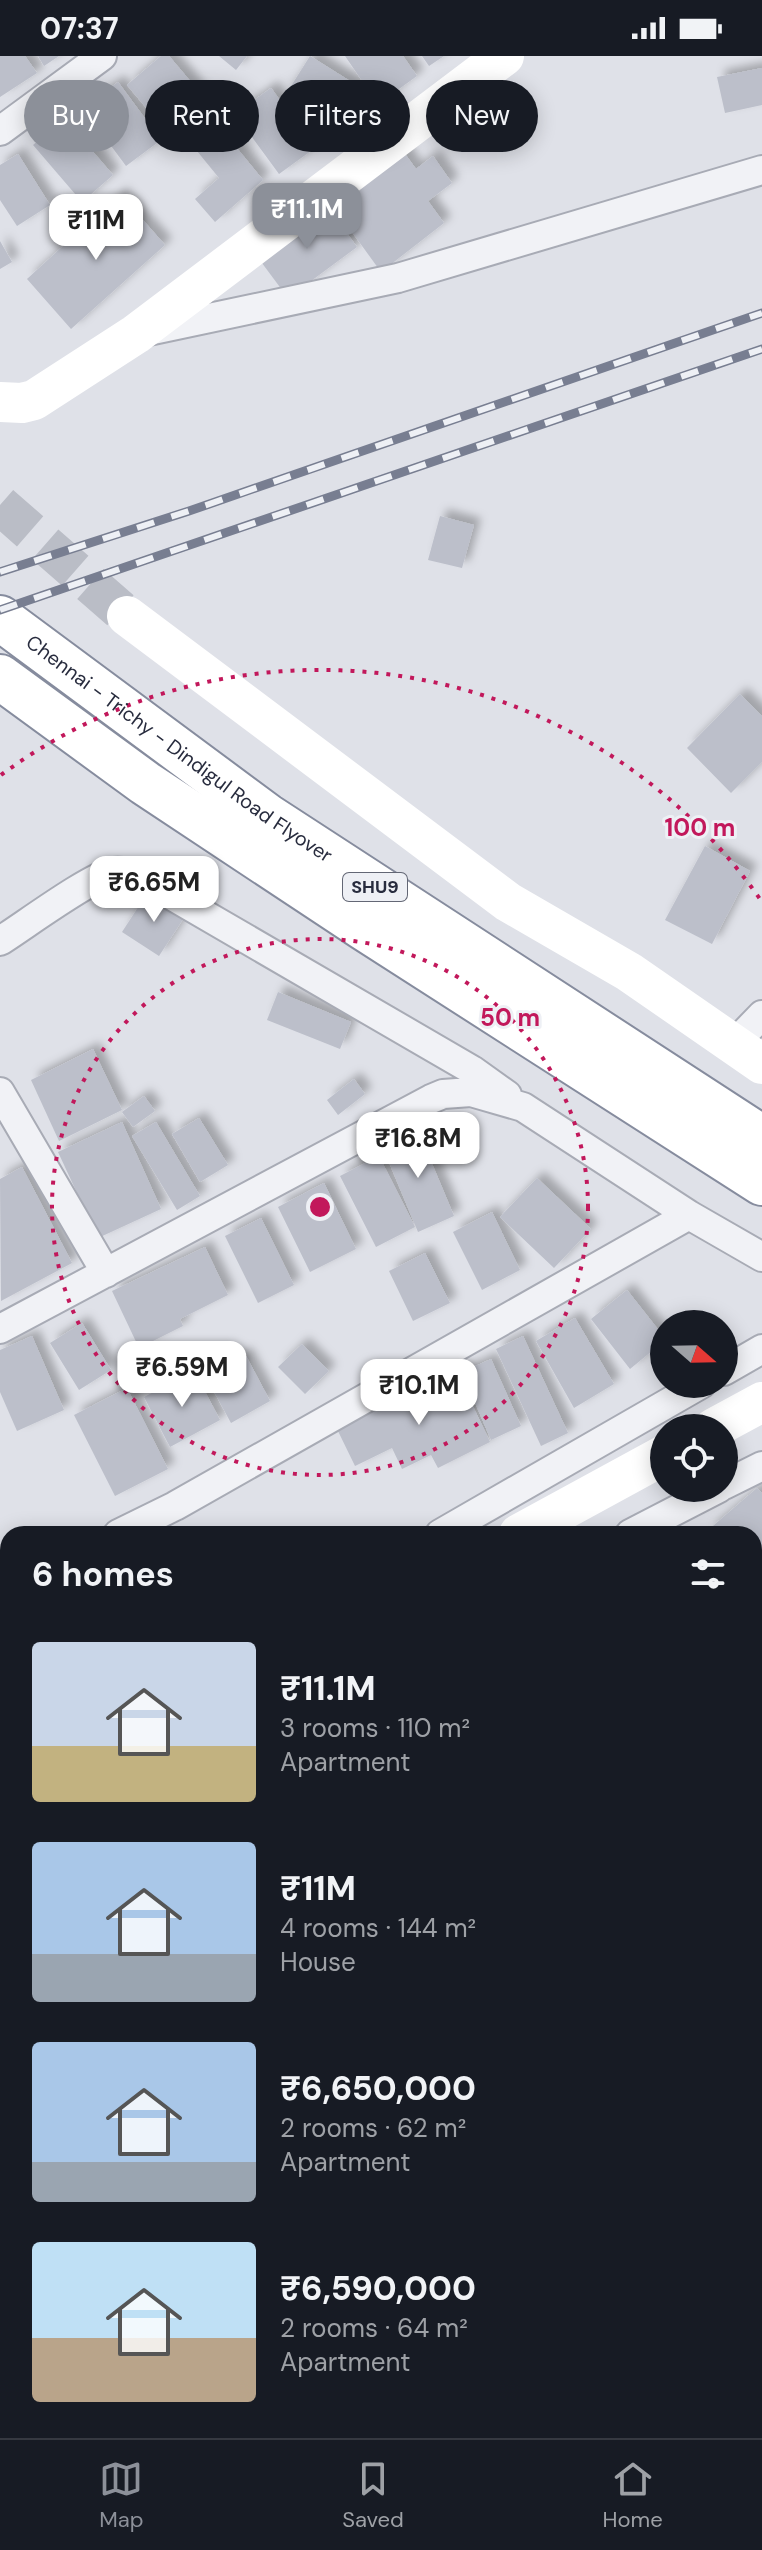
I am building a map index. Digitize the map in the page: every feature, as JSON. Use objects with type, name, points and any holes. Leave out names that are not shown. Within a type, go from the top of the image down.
[{"type":"highway","name":"Chennai - Trichy - Dindigul Road Flyover","points":[[0,618],[267,816],[762,1138]]},
{"type":"highway","name":"Chennai - Trichy - Dindigul Road Flyover","points":[[0,677],[145,783],[762,1183]]},
{"type":"street","points":[[0,131],[102,56]]},
{"type":"street","points":[[0,402],[34,400],[136,334],[504,56]]},
{"type":"street","points":[[136,334],[398,278],[762,170]]},
{"type":"street","points":[[127,616],[508,902],[629,972],[748,1054],[762,1015]]},
{"type":"street","points":[[0,941],[112,872],[138,876],[472,1070],[523,1107],[689,1215],[762,1257]]},
{"type":"street","points":[[0,1092],[106,1273]]},
{"type":"street","points":[[0,1329],[443,1094],[471,1092],[523,1107]]},
{"type":"street","points":[[134,1526],[175,1506],[689,1215]]},
{"type":"street","points":[[738,1363],[762,1349]]},
{"type":"street","points":[[454,1526],[677,1398]]},
{"type":"street","points":[[738,1415],[762,1402]]},
{"type":"street","points":[[534,1526],[650,1463]]},
{"type":"street","points":[[738,1479],[762,1466]]},
{"type":"street","points":[[646,1526],[693,1502]]},
{"type":"building","points":[[0,56],[25,56],[37,73],[0,97]]},
{"type":"building","points":[[38,56],[59,56],[44,66]]},
{"type":"building","points":[[161,56],[169,56],[189,80],[145,80],[145,106],[129,83]]},
{"type":"building","points":[[219,56],[247,56],[236,70]]},
{"type":"building","points":[[310,56],[348,80],[295,80]]},
{"type":"building","points":[[345,56],[403,56],[417,76],[410,81],[362,80]]},
{"type":"building","points":[[422,56],[444,56],[429,66]]},
{"type":"building","points":[[762,68],[762,105],[725,113],[717,77]]},
{"type":"building","points":[[271,88],[275,93],[275,152],[309,152],[279,174],[259,147],[259,97]]},
{"type":"building","points":[[129,97],[145,118],[145,152],[126,166],[116,152],[129,152]]},
{"type":"building","points":[[39,152],[93,152],[113,175],[82,202]]},
{"type":"building","points":[[198,152],[240,152],[263,180],[215,222],[195,199],[219,178]]},
{"type":"building","points":[[393,152],[404,152],[416,169],[433,156],[452,183],[428,201],[444,223],[381,272],[328,199]]},
{"type":"building","points":[[18,154],[50,205],[17,226],[0,200],[0,165]]},
{"type":"building","points":[[120,194],[165,245],[71,329],[27,279]]},
{"type":"building","points":[[325,203],[357,247],[288,298],[256,255]]},
{"type":"building","points":[[0,241],[12,262],[0,269]]},
{"type":"building","points":[[440,516],[474,525],[462,568],[428,560]]},
{"type":"building","points":[[740,694],[762,716],[762,762],[731,793],[687,748]]},
{"type":"building","points":[[705,846],[750,871],[712,944],[665,920]]},
{"type":"building","points":[[148,892],[185,916],[159,956],[122,932]]},
{"type":"building","points":[[278,992],[351,1022],[340,1049],[267,1020]]},
{"type":"building","points":[[93,1049],[122,1110],[59,1141],[31,1080]]},
{"type":"building","points":[[354,1079],[365,1094],[338,1115],[327,1100]]},
{"type":"building","points":[[144,1096],[155,1111],[133,1127],[122,1112]]},
{"type":"building","points":[[199,1118],[228,1165],[200,1182],[172,1134]]},
{"type":"building","points":[[122,1122],[161,1209],[98,1238],[58,1152]]},
{"type":"building","points":[[156,1122],[200,1196],[177,1210],[132,1136]]},
{"type":"building","points":[[417,1128],[454,1216],[418,1232],[381,1143]]},
{"type":"building","points":[[379,1156],[415,1227],[376,1247],[340,1176]]},
{"type":"building","points":[[22,1167],[72,1263],[1,1301],[0,1179]]},
{"type":"building","points":[[537,1178],[591,1229],[554,1268],[500,1217]]},
{"type":"building","points":[[324,1183],[356,1249],[310,1272],[278,1207]]},
{"type":"building","points":[[492,1212],[520,1270],[482,1290],[453,1232]]},
{"type":"building","points":[[261,1218],[294,1285],[258,1303],[225,1236]]},
{"type":"building","points":[[205,1247],[228,1295],[180,1319],[183,1326],[139,1348],[112,1291]]},
{"type":"building","points":[[425,1253],[450,1303],[413,1321],[389,1271]]},
{"type":"building","points":[[627,1290],[650,1319],[650,1353],[630,1369],[591,1319]]},
{"type":"building","points":[[575,1318],[614,1384],[574,1408],[536,1341]]},
{"type":"building","points":[[82,1323],[111,1370],[79,1390],[50,1343]]},
{"type":"building","points":[[32,1336],[64,1410],[17,1431],[0,1392],[0,1350]]},
{"type":"building","points":[[523,1336],[568,1433],[541,1446],[496,1349]]},
{"type":"building","points":[[302,1344],[329,1371],[305,1394],[278,1367]]},
{"type":"building","points":[[245,1354],[270,1401],[231,1423],[205,1375]]},
{"type":"building","points":[[491,1359],[521,1426],[491,1440],[462,1372]]},
{"type":"building","points":[[194,1371],[220,1420],[170,1447],[144,1397]]},
{"type":"building","points":[[456,1371],[490,1442],[438,1468],[431,1455],[402,1469],[392,1448],[355,1466],[337,1429]]},
{"type":"building","points":[[127,1388],[168,1469],[115,1496],[74,1415]]},
{"type":"building","points":[[757,1488],[762,1493],[762,1526],[713,1526]]},
{"type":"tunnel","points":[[0,505],[127,616]]},
{"type":"railway","points":[[0,572],[189,511],[762,313]]},
{"type":"railway","points":[[0,610],[762,349]]}]
